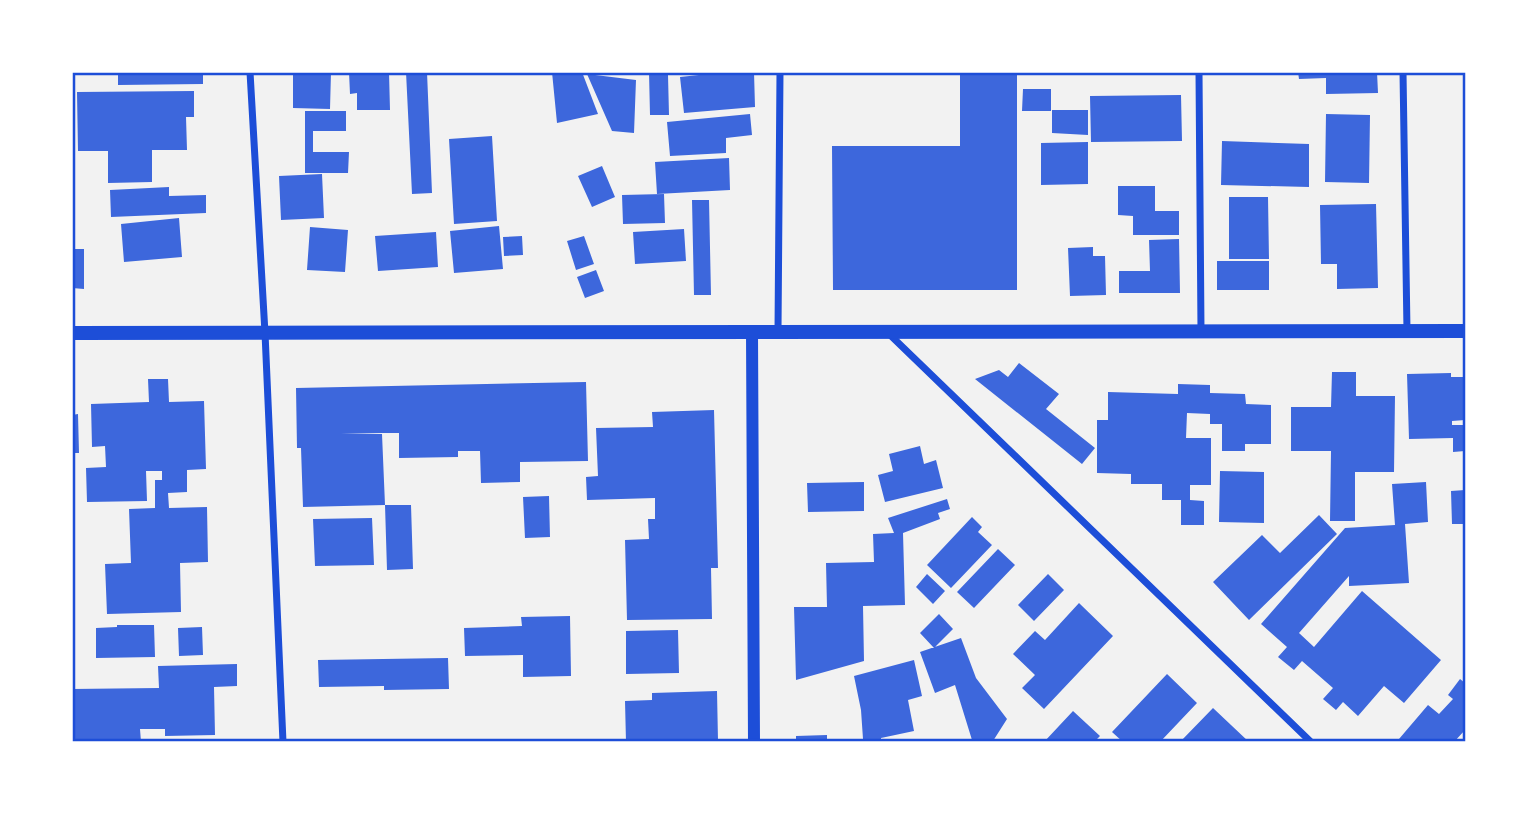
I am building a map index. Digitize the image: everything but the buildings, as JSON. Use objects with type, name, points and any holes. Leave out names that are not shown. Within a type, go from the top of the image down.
[{"type":"main road","points":[[72,333],[1465,331]]},
{"type":"street","points":[[250,72],[265,333],[283,742]]},
{"type":"street","points":[[778,332],[780,72]]},
{"type":"street","points":[[1199,72],[1201,332]]},
{"type":"street","points":[[1403,72],[1407,331]]},
{"type":"street","points":[[752,332],[754,742]]},
{"type":"street","points":[[887,332],[1311,742]]}]
